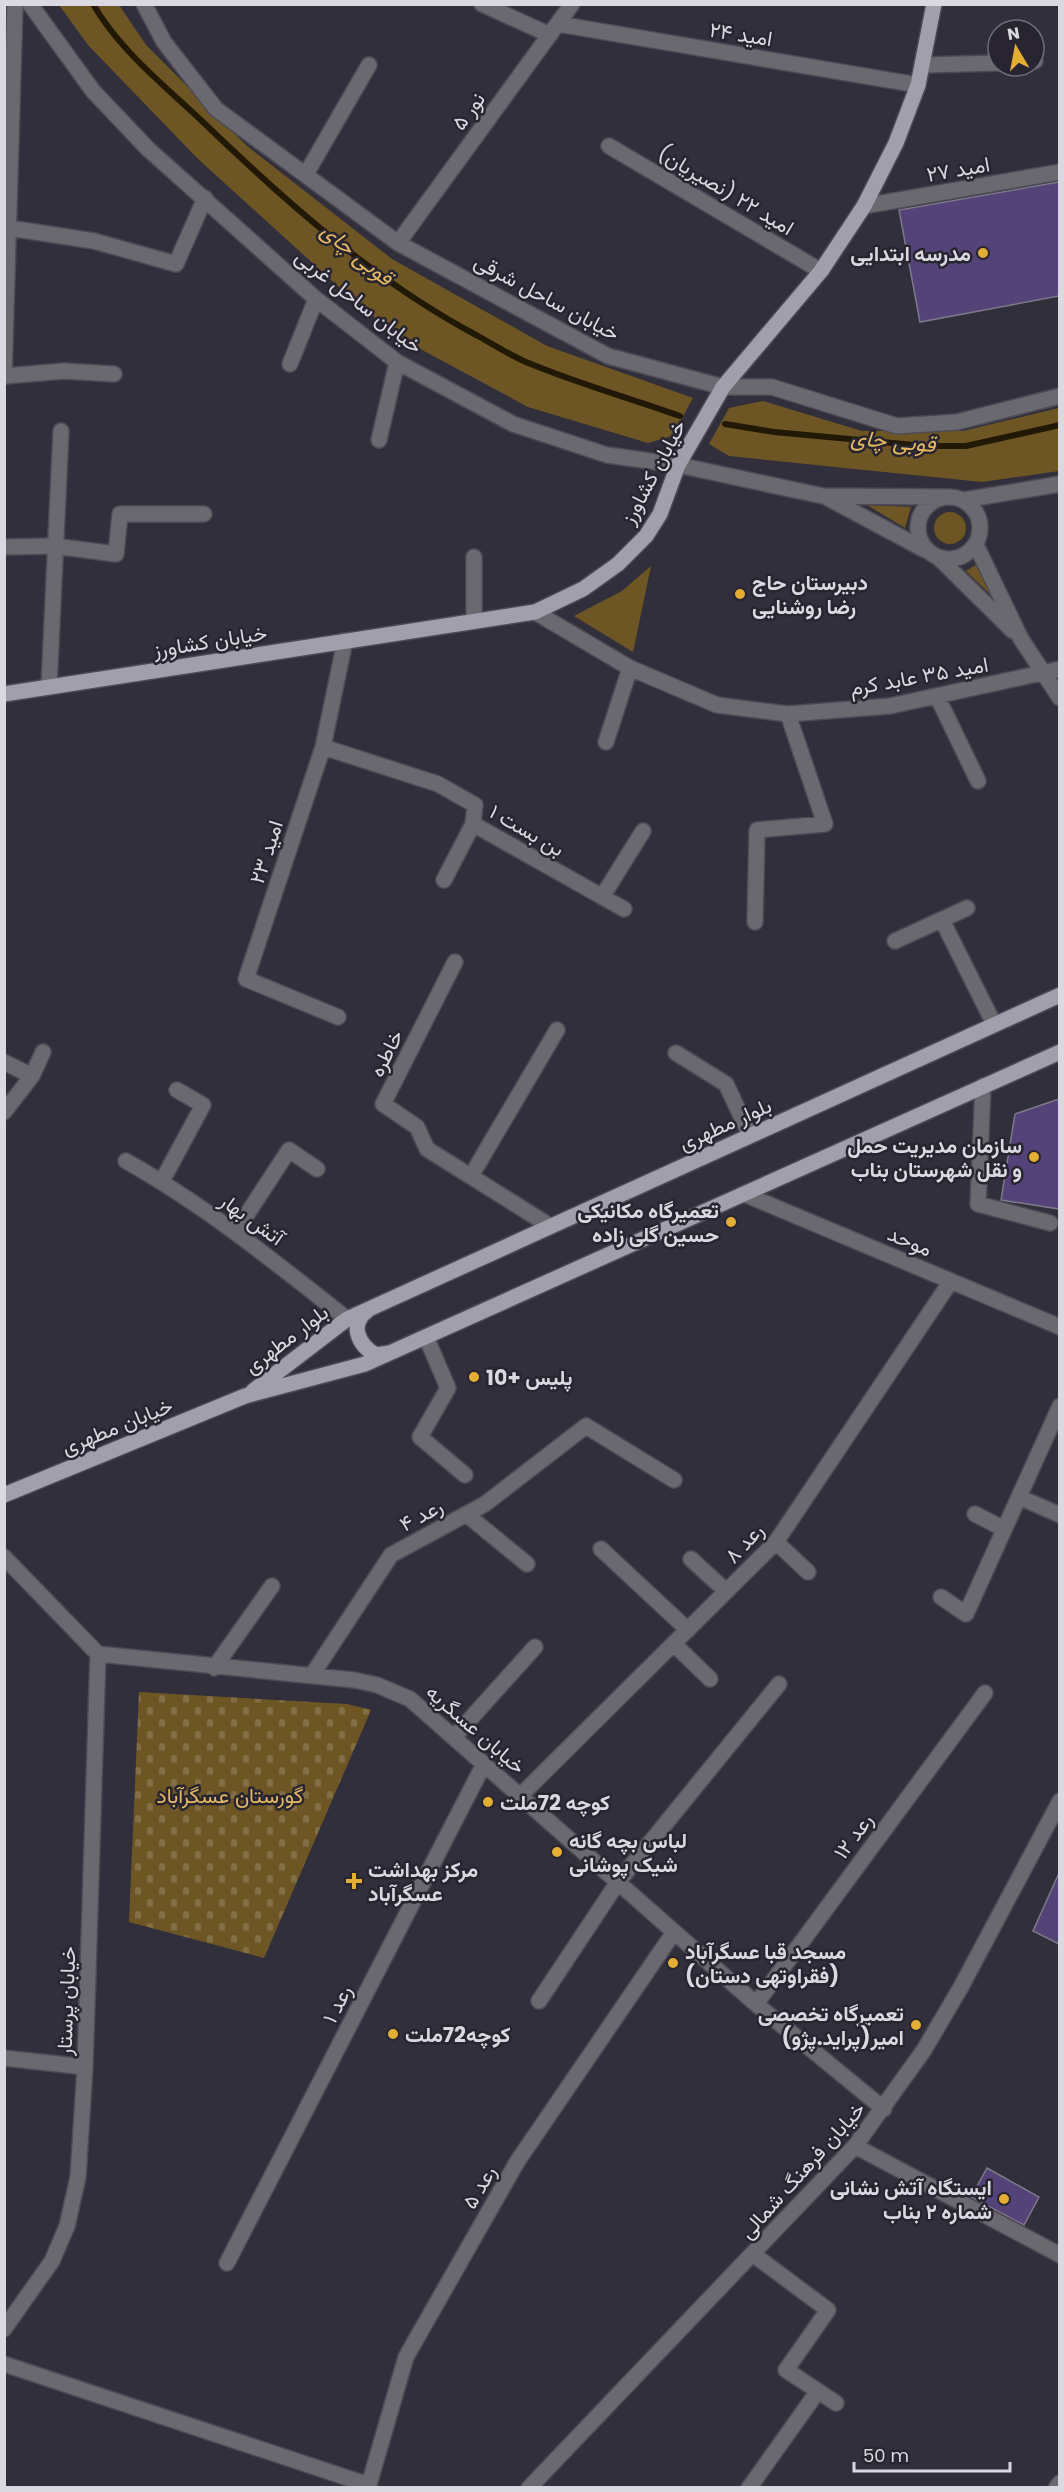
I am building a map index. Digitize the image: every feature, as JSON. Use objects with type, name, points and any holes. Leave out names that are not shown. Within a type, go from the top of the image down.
[{"type":"main road","name":"خیابان کشاورز","points":[[4,694],[535,612],[582,589],[618,564],[634,549],[660,514],[678,465],[723,387],[821,271],[864,206],[896,143],[918,85],[924,65],[934,4]]},
{"type":"main road","name":"بلوار مطهری","points":[[246,1396],[347,1318],[1059,995]]},
{"type":"main road","name":"بلوار مطهری","points":[[246,1396],[365,1365],[1059,1052]]},
{"type":"main road","points":[[372,1307],[359,1317],[358,1335],[368,1350],[376,1354],[393,1352]]},
{"type":"main road","name":"خیابان مطهری","points":[[4,1495],[246,1396]]},
{"type":"street","points":[[15,4],[6,171],[9,228],[5,376],[64,371],[114,374]]},
{"type":"street","name":"خیابان ساحل غربی","points":[[30,4],[93,91],[148,149],[316,299],[397,362],[513,424],[607,455],[678,465],[823,496],[944,497]]},
{"type":"street","name":"خیابان ساحل شرقی","points":[[144,4],[164,42],[216,109],[399,243],[608,356],[723,387],[772,387],[897,426],[957,422],[1059,396]]},
{"type":"street","points":[[482,4],[554,30]]},
{"type":"street","name":"نور ۵","points":[[399,243],[572,4]]},
{"type":"street","name":"امید ۲۴","points":[[554,30],[918,85]]},
{"type":"street","points":[[924,65],[986,63]]},
{"type":"street","points":[[306,174],[369,65]]},
{"type":"street","name":"امید ۲۲ (نصیریان)","points":[[609,146],[821,271]]},
{"type":"street","name":"امید ۲۷","points":[[864,206],[1059,172]]},
{"type":"street","points":[[9,228],[94,241],[176,264],[205,198]]},
{"type":"street","points":[[290,364],[316,299]]},
{"type":"street","points":[[379,440],[397,362]]},
{"type":"street","points":[[49,687],[61,432]]},
{"type":"street","points":[[1021,639],[939,558],[925,550],[918,532],[921,514],[927,506],[944,497],[964,500],[1059,484]]},
{"type":"street","name":"خیابان ساحل غربی","points":[[823,496],[925,550]]},
{"type":"street","points":[[939,558],[956,559],[964,556],[976,545],[981,525],[978,515],[964,500]]},
{"type":"street","points":[[4,548],[54,546],[116,554],[120,514],[204,514]]},
{"type":"street","points":[[976,545],[1021,639],[1059,698]]},
{"type":"street","points":[[474,557],[474,621]]},
{"type":"street","name":"امید ۳۵ عابد کرم","points":[[535,612],[630,668],[717,705],[788,714],[890,706],[1059,669]]},
{"type":"street","name":"امید ۲۳","points":[[338,1017],[246,979],[323,747],[345,641]]},
{"type":"street","points":[[606,742],[630,668]]},
{"type":"street","points":[[937,696],[978,781]]},
{"type":"street","points":[[755,922],[757,830],[825,824],[788,714]]},
{"type":"street","name":"بن بست ۱","points":[[323,747],[438,784],[475,805],[472,824],[624,909]]},
{"type":"street","points":[[444,880],[472,824]]},
{"type":"street","points":[[602,897],[643,831]]},
{"type":"street","points":[[895,941],[967,908]]},
{"type":"street","points":[[942,920],[994,1024]]},
{"type":"street","name":"خاطره","points":[[455,962],[383,1104],[417,1127],[427,1149],[550,1226]]},
{"type":"street","points":[[471,1176],[557,1030]]},
{"type":"street","points":[[4,1112],[32,1076],[43,1052]]},
{"type":"street","points":[[676,1053],[726,1084],[750,1135]]},
{"type":"street","points":[[4,1062],[32,1076]]},
{"type":"street","points":[[983,1086],[978,1204],[1050,1223]]},
{"type":"street","points":[[162,1181],[203,1105],[177,1090]]},
{"type":"street","points":[[236,1231],[289,1150],[317,1169]]},
{"type":"street","name":"آتش بهار","points":[[126,1161],[162,1181],[236,1231],[347,1318]]},
{"type":"street","name":"موحد","points":[[744,1194],[1059,1327]]},
{"type":"street","name":"رعد ۸","points":[[520,1796],[776,1542],[951,1281]]},
{"type":"street","points":[[426,1337],[448,1388],[420,1437],[465,1475]]},
{"type":"street","points":[[941,1597],[966,1614],[1059,1406]]},
{"type":"street","name":"رعد ۴","points":[[312,1675],[391,1555],[485,1504],[586,1426],[674,1480]]},
{"type":"street","points":[[1019,1497],[1059,1515]]},
{"type":"street","points":[[466,1514],[527,1564]]},
{"type":"street","points":[[975,1514],[1004,1529]]},
{"type":"street","points":[[776,1542],[808,1572]]},
{"type":"street","points":[[601,1549],[688,1630]]},
{"type":"street","points":[[4,1557],[98,1654]]},
{"type":"street","points":[[692,1559],[726,1592]]},
{"type":"street","points":[[214,1668],[272,1586]]},
{"type":"street","points":[[674,1644],[710,1679]]},
{"type":"street","points":[[454,1737],[535,1647]]},
{"type":"street","name":"خیابان عسگریه","points":[[98,1654],[214,1668],[354,1680],[394,1691],[419,1706],[756,2004],[884,2109]]},
{"type":"street","name":"خیابان پرستار","points":[[4,2329],[52,2262],[67,2226],[78,2177],[85,2067],[98,1654]]},
{"type":"street","points":[[539,2001],[618,1882],[778,1684]]},
{"type":"street","name":"رعد ۱۲","points":[[756,2004],[985,1693]]},
{"type":"street","name":"رعد ۱","points":[[228,2263],[484,1764]]},
{"type":"street","name":"خیابان فرهنگ شمالی","points":[[529,2487],[754,2255],[855,2146],[884,2109],[924,2050],[961,1987],[1059,1801]]},
{"type":"street","name":"رعد ۵","points":[[369,2486],[406,2357],[517,2162],[674,1932]]},
{"type":"street","points":[[4,2058],[85,2067]]},
{"type":"street","points":[[855,2146],[1059,2255]]},
{"type":"street","points":[[754,2255],[828,2310],[786,2370],[836,2403]]},
{"type":"street","points":[[4,2364],[369,2486]]},
{"type":"street","points":[[749,2487],[818,2391]]},
{"type":"street","points":[[1056,2487],[1059,2483]]},
{"type":"green space","points":[[59,5],[119,5],[146,45],[247,146],[392,259],[547,346],[693,398],[672,436],[648,443],[528,407],[411,344],[362,308],[197,158],[88,45]]},
{"type":"green space","points":[[763,401],[862,431],[963,431],[1059,408],[1059,471],[982,482],[729,456],[709,444],[729,408]]},
{"type":"green space","points":[[867,505],[911,507],[905,528]]},
{"type":"green space","points":[[950,512],[961,517],[966,528],[961,539],[950,544],[939,539],[934,528],[939,517]]},
{"type":"green space","points":[[979,563],[997,601],[966,571]]},
{"type":"green space","points":[[651,566],[633,652],[574,616],[622,591]]},
{"type":"green space","name":"گورستان عسگرآباد","points":[[139,1692],[347,1704],[371,1710],[264,1958],[129,1922]]},
{"type":"building","name":"مدرسه ابتدایی","points":[[1059,182],[1059,296],[920,322],[899,210]]},
{"type":"building","name":"سازمان مدیریت حمل و نقل شهرستان بناب","points":[[1059,1099],[1059,1209],[1001,1200],[1015,1114]]},
{"type":"building","points":[[1059,1873],[1059,1944],[1033,1931]]},
{"type":"building","name":"ایستگاه آتش نشانی شماره ۲ بناب","points":[[987,2168],[1039,2197],[1024,2225],[971,2197]]},
{"type":"waterway","name":"قوبی چای","points":[[93,4],[116,37],[159,81],[267,182],[368,266],[440,315],[526,362],[583,384],[680,416]]},
{"type":"waterway","name":"قوبی چای","points":[[725,424],[774,432],[925,446],[966,446],[1060,425]]},
{"type":"place","name":"مدرسه ابتدایی","points":[[983,253]]},
{"type":"place","name":"دبیرستان حاج رضا روشنایی","points":[[740,594]]},
{"type":"place","name":"سازمان مدیریت حمل و نقل شهرستان بناب","points":[[1034,1157]]},
{"type":"place","name":"تعمیرگاه مکانیکی حسین گلی زاده","points":[[731,1222]]},
{"type":"place","name":"پلیس +10","points":[[474,1377]]},
{"type":"place","name":"کوچه 72ملت","points":[[488,1802]]},
{"type":"place","name":"لباس بچه گانه شیک پوشانی","points":[[557,1852]]},
{"type":"place","name":"مرکز بهداشت عسگرآباد","points":[[354,1881]]},
{"type":"place","name":"مسجد قبا عسگرآباد (فقراوتهی دستان)","points":[[673,1963]]},
{"type":"place","name":"تعمیرگاه تخصصی امیر(پراید.پژو)","points":[[916,2025]]},
{"type":"place","name":"کوچه72ملت","points":[[393,2034]]},
{"type":"place","name":"ایستگاه آتش نشانی شماره ۲ بناب","points":[[1004,2199]]}]
